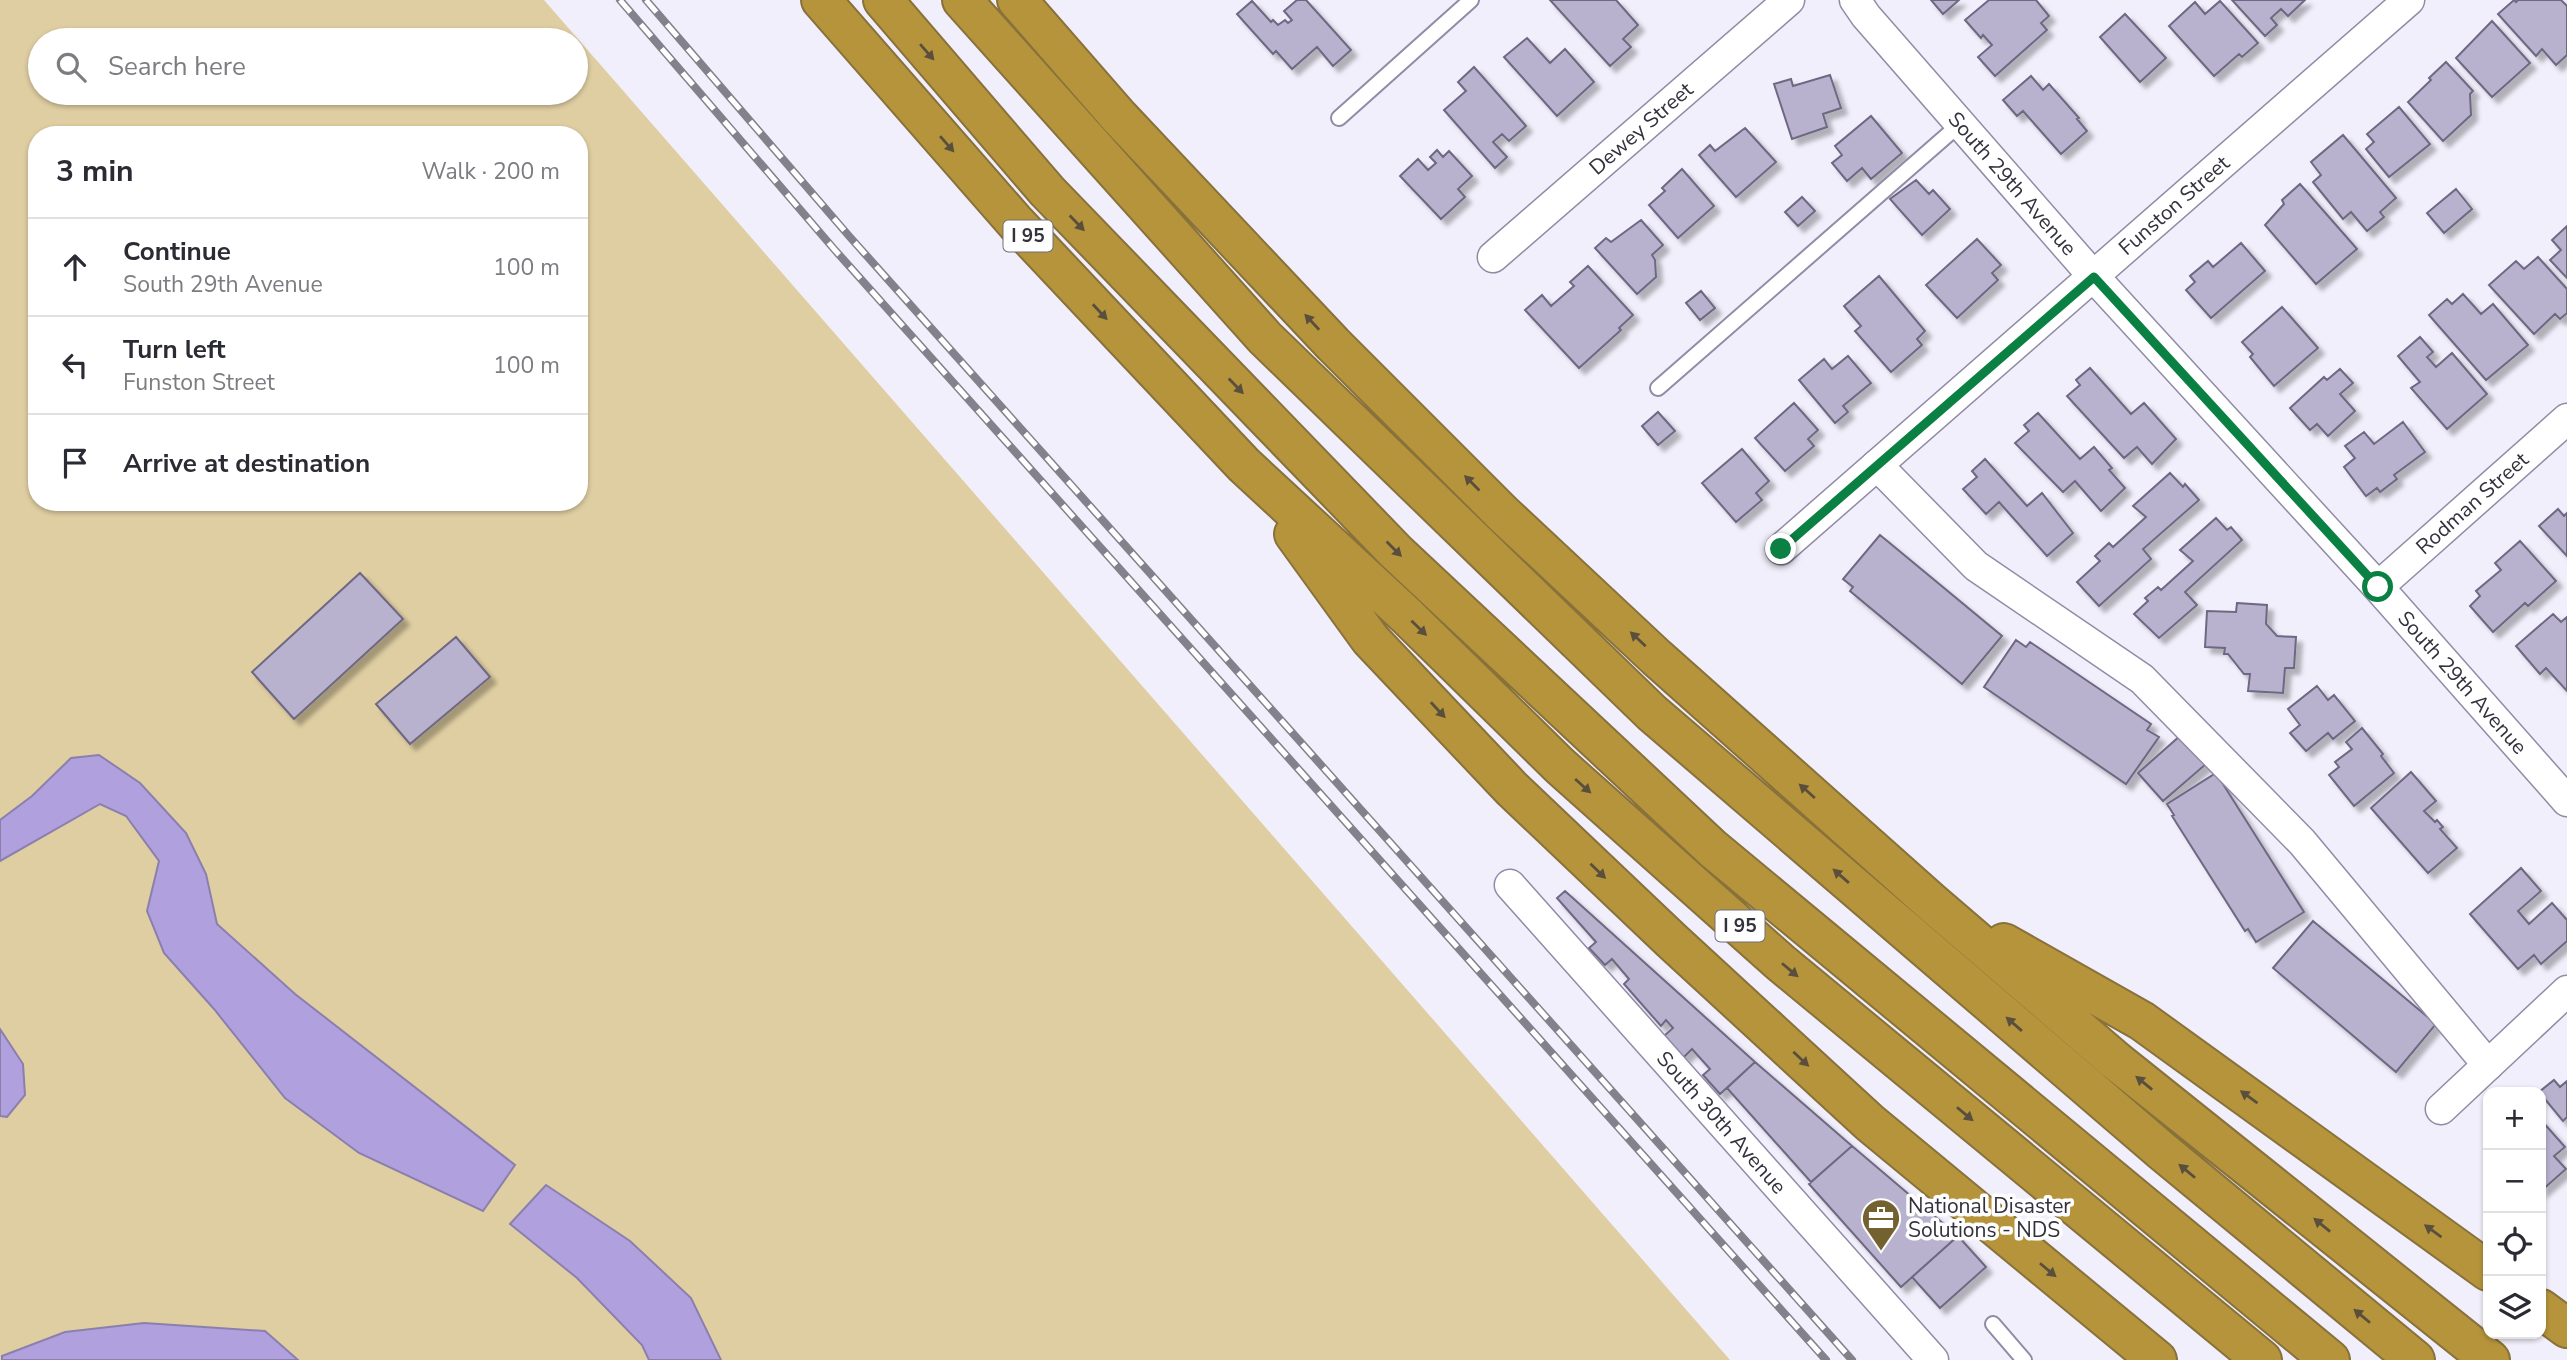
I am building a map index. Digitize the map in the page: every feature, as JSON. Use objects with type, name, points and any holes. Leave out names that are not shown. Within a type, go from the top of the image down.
[{"type":"highway","name":"I 95","points":[[821,0],[1016,223],[1244,465],[1407,616],[1560,766],[1781,963],[2262,1360]]},
{"type":"highway","points":[[883,0],[1047,191],[1406,561],[1713,849],[2330,1360]]},
{"type":"highway","points":[[962,0],[1265,338],[1652,713],[2162,1151],[2414,1360]]},
{"type":"highway","points":[[1017,0],[1119,117],[1333,344],[1502,513],[1656,657],[1931,902],[2116,1061],[2490,1360]]},
{"type":"highway","points":[[1244,465],[1370,639],[1512,789],[1870,1123],[2157,1360]]},
{"type":"highway","points":[[1931,902],[2143,1021],[2483,1267]]},
{"type":"highway","points":[[2546,1313],[2567,1328]]},
{"type":"street","name":"Dewey Street","points":[[1493,257],[1790,0]]},
{"type":"street","name":"South 29th Avenue","points":[[1856,0],[1866,16],[2094,277],[2378,587],[2567,801]]},
{"type":"street","name":"Funston Street","points":[[1781,549],[2409,0]]},
{"type":"street","name":"Rodman Street","points":[[2378,587],[2567,419]]},
{"type":"street","points":[[1877,465],[1976,566],[2142,679],[2302,842],[2488,1065]]},
{"type":"street","name":"South 30th Avenue","points":[[1510,885],[1933,1360]]},
{"type":"street","points":[[2441,1109],[2567,991]]},
{"type":"lane","points":[[1339,118],[1471,0]]},
{"type":"lane","points":[[1658,387],[1960,124]]},
{"type":"lane","points":[[1993,1324],[2024,1360]]},
{"type":"shaded area","points":[[0,0],[544,0],[568,28],[28,28],[28,105],[588,105],[588,50],[1730,1360],[0,1360]]},
{"type":"shaded area","points":[[99,755],[140,783],[186,833],[206,874],[217,924],[295,994],[515,1165],[483,1211],[359,1153],[285,1098],[214,1009],[164,953],[147,911],[159,861],[126,816],[100,804],[0,861],[0,820],[32,796],[71,758]]},
{"type":"shaded area","points":[[0,1029],[23,1064],[25,1095],[7,1117],[0,1116]]},
{"type":"shaded area","points":[[546,1185],[630,1241],[691,1298],[721,1360],[649,1360],[642,1345],[577,1278],[510,1224]]},
{"type":"shaded area","points":[[144,1323],[265,1331],[298,1360],[2,1360],[2,1356],[65,1332]]},
{"type":"building","points":[[1297,0],[1306,0],[1351,50],[1333,66],[1317,47],[1292,69],[1276,51],[1273,54],[1237,14],[1252,1],[1271,22],[1273,20],[1278,25],[1285,20],[1288,23],[1292,20],[1284,11]]},
{"type":"building","points":[[1550,0],[1616,0],[1638,25],[1623,39],[1631,47],[1610,66]]},
{"type":"building","points":[[1931,0],[1959,0],[1943,14]]},
{"type":"building","points":[[1989,0],[2036,0],[2049,16],[2041,23],[2047,30],[1995,76],[1978,57],[1992,45],[1983,35],[1981,38],[1965,20]]},
{"type":"building","points":[[2232,0],[2305,0],[2288,16],[2281,9],[2271,18],[2277,25],[2265,36]]},
{"type":"building","points":[[2514,0],[2561,0],[2567,6],[2567,55],[2556,65],[2542,49],[2536,56],[2498,14]]},
{"type":"building","points":[[2220,1],[2258,43],[2242,57],[2239,54],[2214,76],[2169,26],[2195,2],[2205,14]]},
{"type":"building","points":[[2125,14],[2166,58],[2140,82],[2100,37]]},
{"type":"building","points":[[2492,21],[2530,63],[2492,97],[2456,58]]},
{"type":"building","points":[[1527,38],[1550,63],[1565,49],[1594,82],[1557,116],[1504,57]]},
{"type":"building","points":[[2446,62],[2473,91],[2470,94],[2471,115],[2443,141],[2408,102]]},
{"type":"building","points":[[1474,67],[1526,126],[1509,141],[1502,134],[1493,142],[1507,157],[1495,168],[1444,110],[1466,91],[1458,82]]},
{"type":"building","points":[[1830,75],[1841,108],[1823,114],[1827,127],[1792,139],[1774,84],[1791,79],[1793,86]]},
{"type":"building","points":[[2031,76],[2043,90],[2049,84],[2087,131],[2061,154],[2023,111],[2017,116],[2003,100]]},
{"type":"building","points":[[2399,107],[2430,144],[2389,177],[2366,149],[2374,142],[2367,134]]},
{"type":"building","points":[[1871,116],[1902,153],[1871,179],[1862,168],[1847,181],[1832,163],[1842,155],[1835,146]]},
{"type":"building","points":[[1745,128],[1776,162],[1736,197],[1699,155],[1710,145],[1715,151]]},
{"type":"building","points":[[2343,135],[2396,198],[2380,212],[2384,217],[2367,231],[2351,212],[2343,219],[2313,182],[2321,175],[2311,162]]},
{"type":"building","points":[[1437,150],[1443,157],[1449,151],[1472,176],[1458,189],[1465,197],[1441,219],[1400,176],[1418,159],[1428,170],[1436,163],[1430,157]]},
{"type":"building","points":[[1682,169],[1714,206],[1678,238],[1649,205],[1665,191],[1662,188]]},
{"type":"building","points":[[1916,180],[1929,194],[1933,190],[1950,209],[1922,235],[1890,199]]},
{"type":"building","points":[[2300,184],[2357,249],[2316,284],[2265,225],[2284,204],[2282,200]]},
{"type":"building","points":[[2456,189],[2472,209],[2444,233],[2427,213]]},
{"type":"building","points":[[1802,197],[1815,211],[1798,226],[1785,212]]},
{"type":"building","points":[[1641,220],[1663,245],[1652,255],[1656,277],[1637,294],[1595,248],[1606,238],[1611,242]]},
{"type":"building","points":[[2567,226],[2567,278],[2550,260],[2561,250],[2552,240]]},
{"type":"building","points":[[1977,239],[2001,265],[1992,273],[1998,280],[1957,318],[1926,285]]},
{"type":"building","points":[[2241,243],[2265,271],[2211,318],[2186,290],[2195,282],[2190,276],[2208,261],[2213,267]]},
{"type":"building","points":[[2538,257],[2567,289],[2567,313],[2560,319],[2555,314],[2534,334],[2489,285],[2516,261],[2524,269]]},
{"type":"building","points":[[1588,266],[1633,315],[1619,328],[1621,330],[1579,368],[1525,310],[1542,295],[1551,306],[1574,286],[1570,282]]},
{"type":"building","points":[[1879,276],[1925,331],[1917,339],[1922,345],[1891,372],[1855,331],[1861,326],[1844,306]]},
{"type":"building","points":[[1701,291],[1715,308],[1700,320],[1686,303]]},
{"type":"building","points":[[2463,294],[2481,314],[2493,304],[2528,345],[2486,380],[2429,315],[2447,299],[2452,304]]},
{"type":"building","points":[[2282,307],[2318,348],[2274,386],[2250,357],[2253,354],[2242,342]]},
{"type":"building","points":[[2420,337],[2433,352],[2427,357],[2436,367],[2452,353],[2487,394],[2447,429],[2411,388],[2420,382],[2398,356]]},
{"type":"building","points":[[1848,356],[1871,383],[1843,406],[1848,412],[1835,423],[1799,380],[1824,359],[1832,369]]},
{"type":"building","points":[[2090,368],[2131,414],[2144,403],[2176,439],[2152,464],[2137,447],[2124,458],[2067,396],[2080,385],[2076,380]]},
{"type":"building","points":[[2340,369],[2353,383],[2340,394],[2355,411],[2328,436],[2317,424],[2310,430],[2290,408],[2324,377],[2327,380]]},
{"type":"building","points":[[1794,403],[1818,430],[1808,439],[1814,446],[1785,471],[1755,438]]},
{"type":"building","points":[[1658,412],[1675,431],[1658,445],[1642,426]]},
{"type":"building","points":[[2038,413],[2080,459],[2094,447],[2125,488],[2101,511],[2075,481],[2063,492],[2015,443],[2029,431],[2024,425]]},
{"type":"building","points":[[2403,422],[2425,452],[2394,475],[2397,479],[2380,492],[2377,488],[2366,496],[2344,467],[2355,458],[2345,446],[2364,432],[2374,444]]},
{"type":"building","points":[[1742,449],[1769,481],[1756,493],[1762,500],[1736,522],[1702,483]]},
{"type":"building","points":[[1985,459],[2027,506],[2042,493],[2073,533],[2047,556],[1999,502],[1986,514],[1963,489],[1977,477],[1972,471]]},
{"type":"building","points":[[2170,473],[2183,487],[2185,484],[2199,500],[2143,549],[2151,559],[2099,606],[2077,582],[2100,561],[2095,556],[2109,543],[2113,547],[2146,517],[2133,506]]},
{"type":"building","points":[[2558,509],[2564,516],[2567,513],[2567,556],[2539,526]]},
{"type":"building","points":[[2216,518],[2227,530],[2231,527],[2242,540],[2185,592],[2197,605],[2159,638],[2134,614],[2148,601],[2145,598],[2158,587],[2161,590],[2193,561],[2180,550]]},
{"type":"building","points":[[1880,535],[2002,636],[1962,684],[1850,591],[1853,587],[1843,579]]},
{"type":"building","points":[[2520,541],[2556,581],[2528,606],[2525,603],[2493,632],[2470,606],[2480,596],[2476,591],[2501,570],[2495,563]]},
{"type":"building","points":[[360,573],[403,619],[294,719],[252,672]]},
{"type":"building","points":[[2237,603],[2267,605],[2266,624],[2277,636],[2296,637],[2294,668],[2285,668],[2283,693],[2248,691],[2250,674],[2244,674],[2228,654],[2224,654],[2225,648],[2205,647],[2207,611],[2236,612]]},
{"type":"building","points":[[2553,614],[2561,622],[2567,617],[2567,691],[2546,668],[2540,674],[2516,646]]},
{"type":"building","points":[[456,637],[490,677],[410,744],[376,704]]},
{"type":"building","points":[[2016,640],[2026,647],[2030,642],[2151,724],[2147,730],[2159,737],[2126,784],[1984,687]]},
{"type":"building","points":[[2317,686],[2328,700],[2334,695],[2355,721],[2333,739],[2328,733],[2306,751],[2290,733],[2300,725],[2288,709]]},
{"type":"building","points":[[2362,728],[2394,773],[2354,806],[2329,775],[2339,767],[2335,762],[2352,749],[2346,742]]},
{"type":"building","points":[[2181,735],[2206,764],[2163,801],[2138,773]]},
{"type":"building","points":[[2411,772],[2436,801],[2424,811],[2435,822],[2437,820],[2443,827],[2440,829],[2457,848],[2428,873],[2371,808]]},
{"type":"building","points":[[2216,773],[2304,912],[2256,942],[2248,929],[2245,931],[2167,804]]},
{"type":"building","points":[[2521,868],[2541,891],[2518,911],[2529,924],[2552,903],[2567,920],[2567,941],[2541,964],[2534,955],[2518,969],[2470,914]]},
{"type":"building","points":[[1565,891],[1755,1062],[1720,1094],[1703,1075],[1710,1069],[1692,1049],[1683,1058],[1664,1036],[1673,1028],[1666,1020],[1661,1026],[1624,984],[1629,979],[1612,959],[1605,965],[1589,948],[1596,942],[1557,898]]},
{"type":"building","points":[[2313,921],[2436,1024],[2396,1072],[2273,968]]},
{"type":"building","points":[[1755,1062],[1852,1146],[1811,1182],[1727,1088]]},
{"type":"building","points":[[2554,1080],[2560,1087],[2567,1081],[2567,1117],[2563,1121],[2546,1100],[2545,1087]]},
{"type":"building","points":[[2546,1126],[2565,1147],[2554,1156],[2566,1169],[2546,1187]]},
{"type":"building","points":[[1852,1146],[1958,1236],[1901,1287],[1809,1184]]},
{"type":"building","points":[[1958,1236],[1986,1267],[1940,1308],[1912,1277]]},
{"type":"railway","points":[[620,0],[834,249],[1826,1360]]},
{"type":"railway","points":[[646,0],[849,236],[1852,1360]]},
{"type":"place","name":"National Disaster Solutions - NDS","points":[[1881,1252]]},
{"type":"route","points":[[1781,549],[2094,277],[2378,587]]}]
